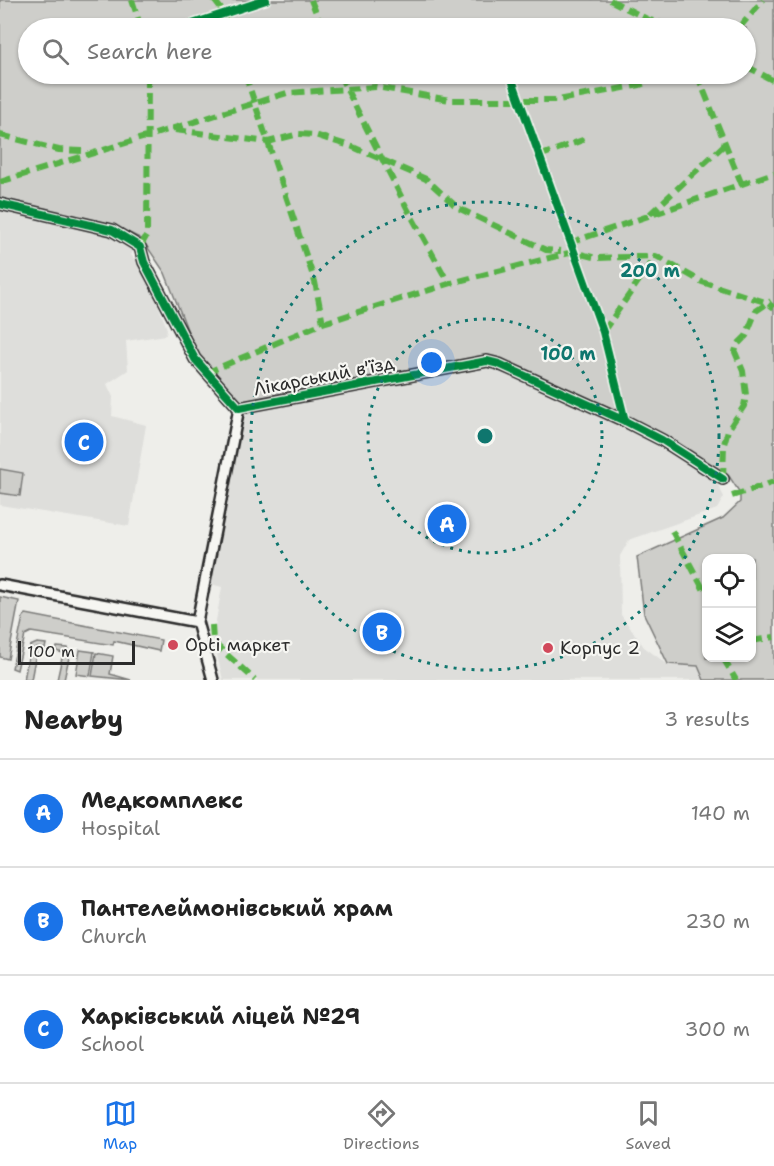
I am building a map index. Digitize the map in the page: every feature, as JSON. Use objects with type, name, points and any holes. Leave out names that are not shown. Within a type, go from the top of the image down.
[{"type":"street","name":"Лікарський в'їзд","points":[[0,204],[112,230],[140,247],[144,262],[195,359],[238,408],[487,361],[499,364],[625,421],[662,440],[723,479]]},
{"type":"street","points":[[213,680],[197,622],[238,408]]},
{"type":"street","points":[[0,585],[197,622]]},
{"type":"shaded area","points":[[0,0],[774,0],[774,680],[704,680],[698,666],[668,664],[644,614],[637,557],[723,518],[740,502],[740,493],[729,476],[501,363],[240,404],[198,357],[165,273],[142,239],[111,224],[0,199]]},
{"type":"shaded area","points":[[0,211],[114,237],[133,252],[131,255],[146,271],[167,329],[166,335],[126,341],[128,370],[107,384],[113,397],[112,416],[146,425],[129,526],[0,505]]},
{"type":"shaded area","points":[[462,368],[492,368],[614,419],[717,483],[724,497],[717,509],[629,540],[620,556],[621,615],[644,647],[667,664],[698,667],[704,680],[223,680],[213,638],[222,587],[211,584],[240,412]]},
{"type":"shaded area","points":[[0,469],[23,473],[20,496],[0,493]]},
{"type":"shaded area","points":[[0,597],[19,601],[8,659],[0,657]]},
{"type":"shaded area","points":[[26,614],[161,640],[159,651],[114,641],[113,645],[31,632],[25,635],[17,670],[12,668],[23,617]]},
{"type":"shaded area","points":[[37,643],[46,644],[45,649],[37,648],[31,680],[24,680],[30,646]]},
{"type":"shaded area","points":[[57,647],[68,648],[70,653],[64,680],[57,680],[63,653],[56,651]]},
{"type":"shaded area","points":[[80,650],[94,652],[90,676],[76,674]]},
{"type":"shaded area","points":[[96,653],[113,656],[110,674],[131,680],[92,676]]},
{"type":"marked path","points":[[132,0],[138,18]]},
{"type":"marked path","points":[[214,0],[226,18]]},
{"type":"marked path","points":[[311,0],[318,18]]},
{"type":"marked path","points":[[610,0],[645,18]]},
{"type":"marked path","points":[[748,18],[763,0]]},
{"type":"marked path","points":[[756,71],[774,81]]},
{"type":"marked path","points":[[140,247],[147,235],[148,84]]},
{"type":"marked path","points":[[248,84],[315,282],[323,323]]},
{"type":"marked path","points":[[344,84],[408,210],[449,284]]},
{"type":"marked path","points":[[0,182],[287,93],[376,87],[450,100],[558,100],[643,84]]},
{"type":"marked path","points":[[701,84],[742,185]]},
{"type":"marked path","points":[[175,130],[268,142],[299,134],[315,135],[353,147],[426,179],[458,208],[546,250],[561,251]]},
{"type":"marked path","points":[[0,135],[59,150],[82,151]]},
{"type":"marked path","points":[[539,156],[588,138]]},
{"type":"marked path","points":[[650,214],[724,145]]},
{"type":"marked path","points":[[569,243],[774,173]]},
{"type":"marked path","points":[[206,373],[323,323],[455,282],[573,252],[597,258],[656,256],[702,282],[768,303],[774,308]]},
{"type":"marked path","points":[[603,332],[656,256]]},
{"type":"marked path","points":[[723,479],[724,444],[728,430],[744,406],[746,395],[743,371],[735,352],[737,345],[746,336],[756,311],[771,301]]},
{"type":"marked path","points":[[732,496],[774,482]]},
{"type":"marked path","points":[[672,531],[702,587]]},
{"type":"marked path","points":[[212,625],[213,642],[255,680]]},
{"type":"marked path","points":[[756,640],[774,637]]},
{"type":"marked path","points":[[725,662],[736,680]]},
{"type":"cycle path","points":[[211,18],[266,0]]},
{"type":"cycle path","points":[[514,84],[603,332],[625,421]]},
{"type":"cycle path","points":[[0,204],[112,230],[140,247],[144,262],[195,359],[239,408],[487,361],[499,364],[625,421],[662,440],[723,479]]},
{"type":"place","name":"Харківський ліцей №29","points":[[84,442]]},
{"type":"place","name":"Медкомплекс","points":[[447,524]]},
{"type":"place","name":"Пантелеймонівський храм","points":[[382,632]]},
{"type":"place","name":"Opti маркет","points":[[173,645]]},
{"type":"place","name":"Корпус 2","points":[[548,648]]}]
